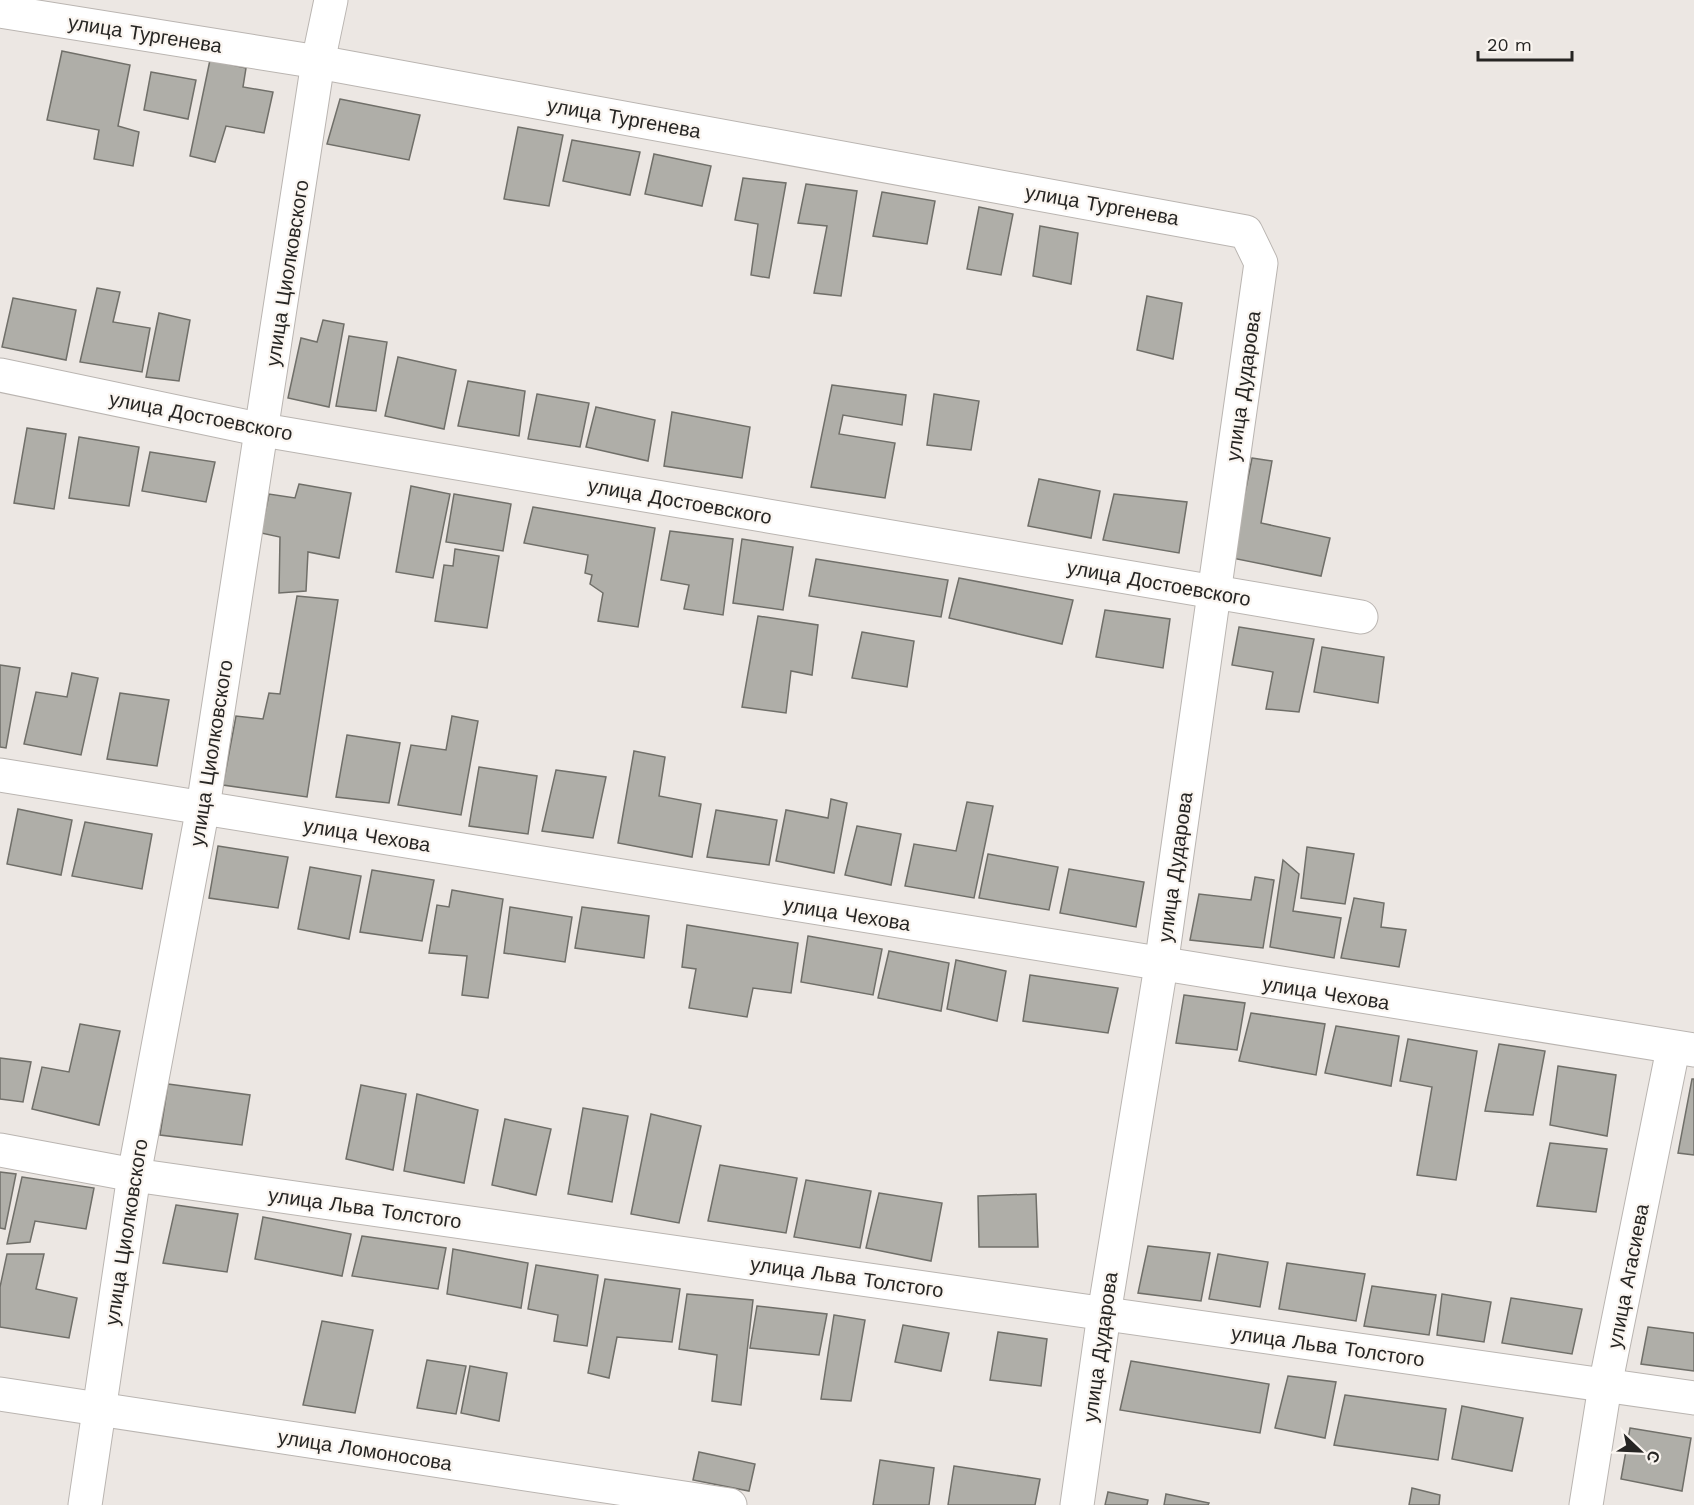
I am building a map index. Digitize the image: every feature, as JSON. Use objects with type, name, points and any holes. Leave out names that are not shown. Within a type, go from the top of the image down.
[{"type":"street","name":"улица Циолковского","points":[[86,1505],[134,1175],[203,807],[318,62],[331,0]]},
{"type":"street","name":"улица Тургенева","points":[[0,11],[318,62],[1246,232]]},
{"type":"street","name":"улица Дударова","points":[[1077,1505],[1104,1314],[1161,966],[1261,264],[1246,232]]},
{"type":"street","name":"улица Достоевского","points":[[0,375],[263,430],[1361,617]]},
{"type":"street","name":"улица Чехова","points":[[0,775],[1161,966],[1684,1049]]},
{"type":"street","name":"улица Агасиева","points":[[1586,1505],[1605,1386],[1684,1049]]},
{"type":"street","name":"улица Льва Толстого","points":[[0,1150],[134,1175],[1694,1398]]},
{"type":"street","name":"улица Ломоносова","points":[[0,1394],[730,1505]]},
{"type":"building","points":[[62,51],[130,65],[118,126],[139,132],[133,166],[94,159],[99,130],[47,120]]},
{"type":"building","points":[[210,60],[246,68],[243,87],[273,92],[264,133],[226,126],[215,162],[190,156]]},
{"type":"building","points":[[151,72],[196,80],[188,119],[144,110]]},
{"type":"building","points":[[340,99],[420,115],[409,160],[327,144]]},
{"type":"building","points":[[518,127],[563,135],[549,206],[504,199]]},
{"type":"building","points":[[572,140],[640,152],[630,195],[563,181]]},
{"type":"building","points":[[654,154],[711,166],[702,206],[645,194]]},
{"type":"building","points":[[743,178],[786,183],[769,278],[751,275],[758,224],[735,220]]},
{"type":"building","points":[[806,184],[857,191],[841,296],[814,293],[827,226],[798,223]]},
{"type":"building","points":[[882,192],[935,201],[927,244],[873,236]]},
{"type":"building","points":[[979,207],[1013,214],[1001,275],[967,269]]},
{"type":"building","points":[[1040,226],[1078,233],[1071,284],[1033,276]]},
{"type":"building","points":[[97,288],[120,292],[113,322],[150,328],[142,372],[80,362]]},
{"type":"building","points":[[1147,296],[1182,303],[1173,359],[1137,350]]},
{"type":"building","points":[[13,298],[76,310],[66,360],[2,347]]},
{"type":"building","points":[[159,313],[190,320],[179,381],[146,377]]},
{"type":"building","points":[[323,320],[344,324],[329,407],[288,398],[301,338],[317,342]]},
{"type":"building","points":[[349,336],[387,342],[376,411],[336,406]]},
{"type":"building","points":[[398,357],[456,370],[444,429],[385,416]]},
{"type":"building","points":[[468,381],[525,391],[519,436],[458,426]]},
{"type":"building","points":[[832,385],[906,395],[902,425],[843,415],[839,434],[895,443],[885,498],[811,487]]},
{"type":"building","points":[[537,394],[589,403],[580,447],[528,439]]},
{"type":"building","points":[[934,394],[979,401],[971,450],[927,445]]},
{"type":"building","points":[[596,407],[655,420],[648,461],[586,447]]},
{"type":"building","points":[[672,412],[750,427],[742,478],[664,466]]},
{"type":"building","points":[[27,428],[66,434],[54,509],[14,503]]},
{"type":"building","points":[[79,437],[139,447],[129,506],[69,498]]},
{"type":"building","points":[[150,452],[215,462],[206,502],[142,491]]},
{"type":"building","points":[[1252,458],[1272,461],[1261,523],[1330,538],[1321,576],[1232,558]]},
{"type":"building","points":[[1039,479],[1100,491],[1091,538],[1028,526]]},
{"type":"building","points":[[299,484],[351,493],[339,558],[308,552],[306,591],[279,593],[280,537],[261,533],[269,494],[295,498]]},
{"type":"building","points":[[411,486],[450,494],[433,578],[396,572]]},
{"type":"building","points":[[454,494],[511,504],[503,551],[446,542]]},
{"type":"building","points":[[1114,494],[1187,502],[1179,553],[1103,540]]},
{"type":"building","points":[[533,507],[655,528],[638,627],[598,621],[603,593],[590,584],[592,575],[585,573],[588,555],[524,543]]},
{"type":"building","points":[[670,531],[733,539],[723,615],[684,609],[689,585],[661,580]]},
{"type":"building","points":[[742,539],[793,547],[783,610],[733,603]]},
{"type":"building","points":[[455,549],[499,556],[487,628],[435,621],[444,565],[453,566]]},
{"type":"building","points":[[816,559],[948,580],[941,617],[809,596]]},
{"type":"building","points":[[959,578],[1073,600],[1062,644],[949,618]]},
{"type":"building","points":[[297,596],[338,600],[307,797],[223,785],[236,716],[263,719],[269,693],[280,694]]},
{"type":"building","points":[[1105,610],[1170,619],[1163,668],[1096,657]]},
{"type":"building","points":[[758,616],[818,625],[812,675],[791,671],[786,713],[742,707]]},
{"type":"building","points":[[1239,627],[1314,639],[1299,712],[1266,709],[1273,672],[1232,665]]},
{"type":"building","points":[[862,632],[914,641],[907,687],[852,678]]},
{"type":"building","points":[[1322,647],[1384,657],[1378,703],[1314,692]]},
{"type":"building","points":[[0,665],[20,668],[6,748],[0,747]]},
{"type":"building","points":[[72,673],[98,678],[81,755],[24,744],[36,692],[67,697]]},
{"type":"building","points":[[120,693],[169,700],[157,766],[107,759]]},
{"type":"building","points":[[452,716],[478,721],[461,815],[398,805],[411,745],[446,750]]},
{"type":"building","points":[[347,735],[400,743],[389,803],[336,797]]},
{"type":"building","points":[[634,751],[665,757],[659,796],[701,804],[692,857],[618,843]]},
{"type":"building","points":[[479,767],[537,776],[528,834],[469,826]]},
{"type":"building","points":[[556,770],[606,777],[593,838],[542,831]]},
{"type":"building","points":[[831,799],[847,803],[834,873],[776,861],[786,810],[828,818]]},
{"type":"building","points":[[967,802],[993,806],[974,898],[905,886],[914,844],[956,851]]},
{"type":"building","points":[[18,809],[72,820],[61,875],[7,864]]},
{"type":"building","points":[[716,810],[777,820],[769,865],[707,857]]},
{"type":"building","points":[[85,822],[152,834],[142,889],[72,876]]},
{"type":"building","points":[[857,826],[901,834],[891,885],[845,875]]},
{"type":"building","points":[[218,846],[288,857],[278,908],[209,898]]},
{"type":"building","points":[[1307,847],[1354,854],[1345,904],[1301,898]]},
{"type":"building","points":[[988,854],[1058,867],[1049,910],[979,898]]},
{"type":"building","points":[[1283,860],[1299,874],[1293,911],[1341,918],[1334,958],[1270,947]]},
{"type":"building","points":[[310,867],[361,876],[349,939],[298,929]]},
{"type":"building","points":[[1069,869],[1144,882],[1136,927],[1060,913]]},
{"type":"building","points":[[372,870],[434,880],[422,941],[360,932]]},
{"type":"building","points":[[1255,877],[1274,880],[1263,948],[1190,940],[1199,894],[1251,900]]},
{"type":"building","points":[[452,890],[503,899],[488,998],[462,995],[467,956],[429,953],[437,905],[449,907]]},
{"type":"building","points":[[1354,898],[1384,903],[1381,927],[1406,930],[1399,967],[1341,958]]},
{"type":"building","points":[[510,907],[572,917],[565,962],[504,953]]},
{"type":"building","points":[[582,907],[649,916],[644,958],[575,948]]},
{"type":"building","points":[[687,925],[798,943],[791,993],[753,988],[747,1017],[689,1008],[696,969],[682,967]]},
{"type":"building","points":[[808,936],[882,949],[873,995],[801,982]]},
{"type":"building","points":[[889,951],[949,963],[941,1011],[878,998]]},
{"type":"building","points":[[956,960],[1006,971],[997,1021],[947,1009]]},
{"type":"building","points":[[1030,975],[1118,988],[1108,1033],[1023,1021]]},
{"type":"building","points":[[1184,995],[1245,1003],[1237,1050],[1176,1043]]},
{"type":"building","points":[[1251,1013],[1325,1024],[1316,1075],[1239,1061]]},
{"type":"building","points":[[80,1024],[120,1031],[99,1125],[32,1109],[42,1067],[69,1072]]},
{"type":"building","points":[[1336,1026],[1399,1036],[1391,1086],[1325,1073]]},
{"type":"building","points":[[1408,1039],[1477,1051],[1456,1180],[1417,1175],[1432,1087],[1400,1081]]},
{"type":"building","points":[[1499,1044],[1545,1051],[1533,1115],[1485,1111]]},
{"type":"building","points":[[0,1058],[31,1062],[23,1102],[0,1099]]},
{"type":"building","points":[[1558,1066],[1616,1075],[1607,1136],[1550,1125]]},
{"type":"building","points":[[1692,1079],[1694,1079],[1694,1155],[1678,1153]]},
{"type":"building","points":[[168,1084],[250,1095],[242,1145],[160,1135]]},
{"type":"building","points":[[361,1085],[406,1094],[393,1170],[346,1159]]},
{"type":"building","points":[[417,1094],[478,1110],[464,1183],[404,1171]]},
{"type":"building","points":[[583,1108],[628,1116],[612,1202],[568,1194]]},
{"type":"building","points":[[651,1114],[701,1126],[679,1223],[631,1214]]},
{"type":"building","points":[[505,1119],[551,1129],[536,1195],[492,1185]]},
{"type":"building","points":[[1550,1143],[1607,1149],[1596,1212],[1537,1206]]},
{"type":"building","points":[[720,1165],[797,1178],[786,1233],[708,1221]]},
{"type":"building","points":[[0,1172],[16,1174],[5,1229],[0,1228]]},
{"type":"building","points":[[22,1177],[94,1188],[86,1229],[35,1221],[30,1242],[7,1244]]},
{"type":"building","points":[[806,1180],[871,1191],[860,1248],[794,1237]]},
{"type":"building","points":[[879,1193],[942,1203],[931,1261],[866,1248]]},
{"type":"building","points":[[1036,1194],[1038,1247],[979,1247],[978,1196]]},
{"type":"building","points":[[176,1205],[238,1214],[227,1272],[163,1263]]},
{"type":"building","points":[[263,1217],[351,1234],[342,1276],[255,1259]]},
{"type":"building","points":[[362,1236],[446,1248],[438,1289],[352,1276]]},
{"type":"building","points":[[1148,1246],[1210,1253],[1201,1301],[1138,1293]]},
{"type":"building","points":[[453,1249],[528,1263],[521,1308],[447,1294]]},
{"type":"building","points":[[7,1254],[44,1254],[36,1289],[77,1298],[69,1338],[0,1327],[0,1287]]},
{"type":"building","points":[[1218,1254],[1268,1262],[1260,1307],[1209,1299]]},
{"type":"building","points":[[1287,1263],[1365,1274],[1356,1321],[1279,1309]]},
{"type":"building","points":[[536,1265],[598,1275],[587,1346],[554,1341],[558,1315],[528,1309]]},
{"type":"building","points":[[605,1279],[680,1289],[672,1342],[617,1337],[609,1378],[588,1373]]},
{"type":"building","points":[[1372,1286],[1436,1295],[1429,1335],[1364,1326]]},
{"type":"building","points":[[687,1294],[753,1300],[741,1405],[712,1401],[717,1355],[679,1349]]},
{"type":"building","points":[[1442,1294],[1491,1302],[1484,1342],[1437,1335]]},
{"type":"building","points":[[1511,1298],[1582,1309],[1572,1354],[1502,1343]]},
{"type":"building","points":[[757,1306],[827,1314],[819,1355],[750,1348]]},
{"type":"building","points":[[834,1315],[865,1320],[851,1401],[821,1399]]},
{"type":"building","points":[[322,1321],[373,1330],[355,1413],[303,1405]]},
{"type":"building","points":[[903,1325],[949,1333],[941,1371],[895,1362]]},
{"type":"building","points":[[1648,1327],[1694,1333],[1694,1371],[1641,1364]]},
{"type":"building","points":[[998,1332],[1047,1339],[1041,1386],[990,1380]]},
{"type":"building","points":[[427,1360],[466,1366],[456,1414],[417,1408]]},
{"type":"building","points":[[1131,1361],[1269,1384],[1260,1433],[1120,1410]]},
{"type":"building","points":[[470,1366],[507,1373],[499,1421],[461,1413]]},
{"type":"building","points":[[1288,1376],[1336,1382],[1325,1438],[1275,1428]]},
{"type":"building","points":[[1345,1395],[1446,1409],[1438,1460],[1334,1445]]},
{"type":"building","points":[[1462,1406],[1523,1418],[1512,1471],[1452,1459]]},
{"type":"building","points":[[1630,1428],[1691,1438],[1682,1491],[1621,1479]]},
{"type":"building","points":[[699,1452],[755,1464],[749,1491],[693,1480]]},
{"type":"building","points":[[880,1460],[934,1468],[929,1505],[873,1505]]},
{"type":"building","points":[[954,1466],[1040,1479],[1035,1505],[948,1505]]},
{"type":"building","points":[[1412,1488],[1440,1495],[1439,1505],[1409,1505]]},
{"type":"building","points":[[1108,1492],[1148,1500],[1147,1505],[1105,1505]]},
{"type":"building","points":[[1166,1494],[1209,1503],[1208,1505],[1164,1505]]}]
